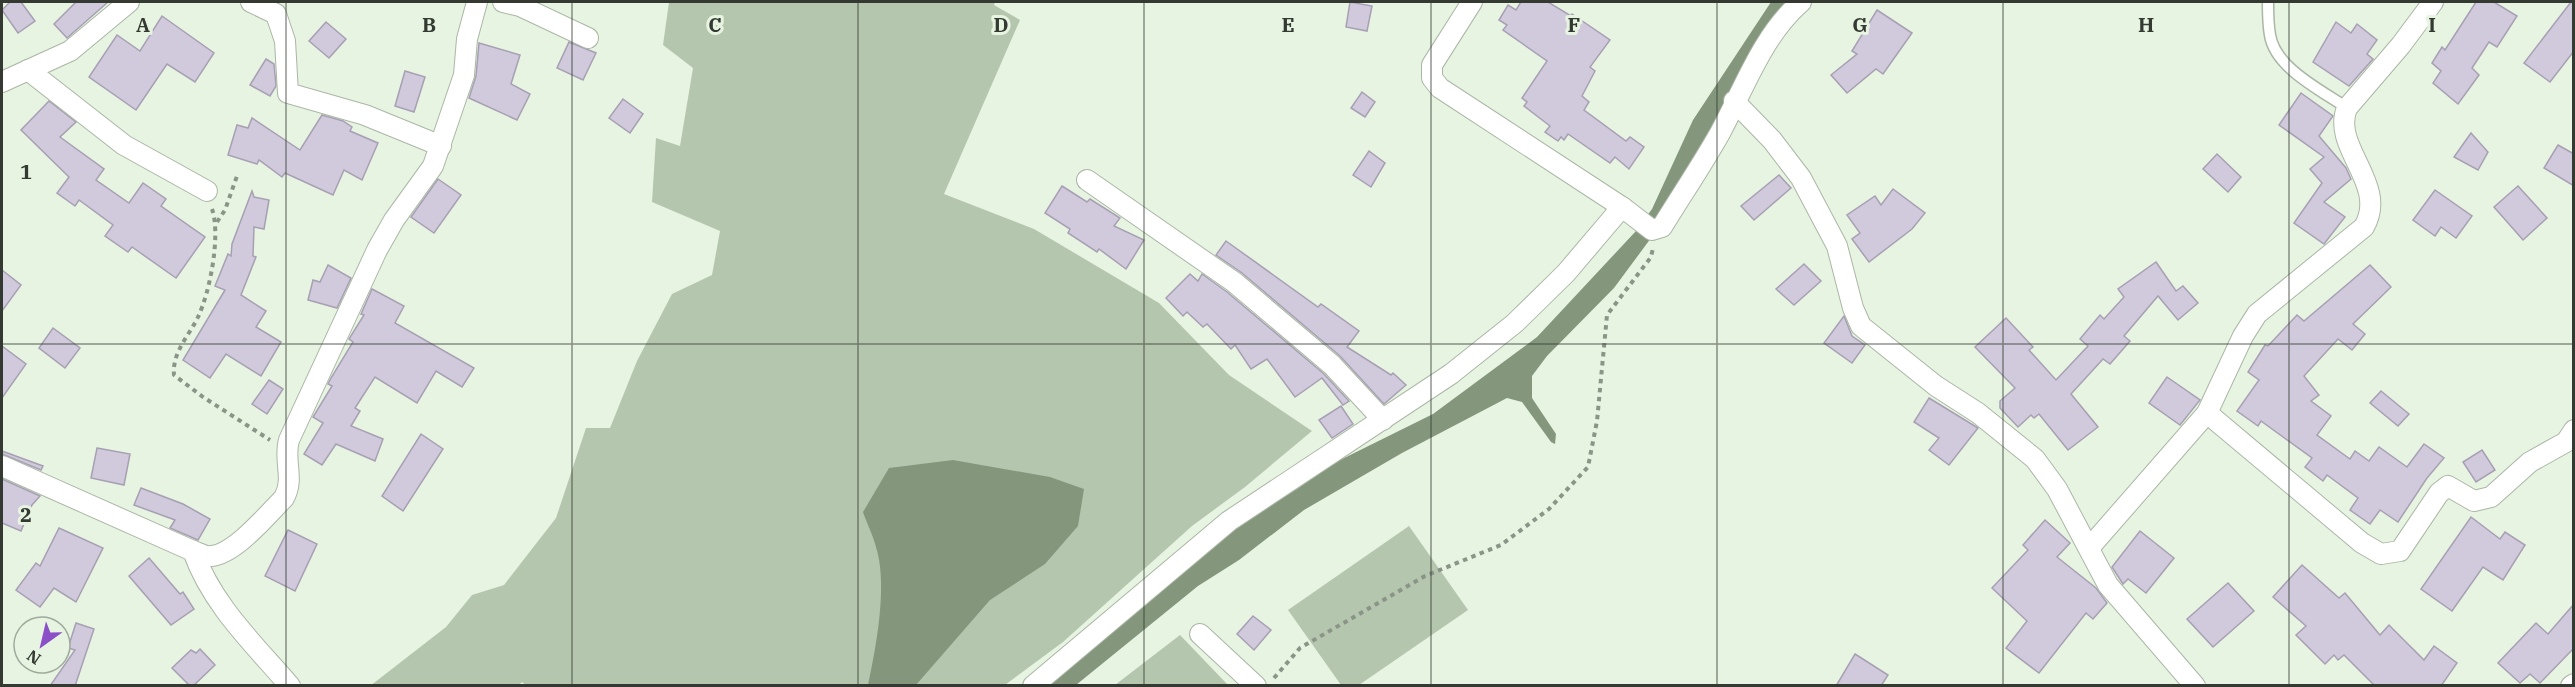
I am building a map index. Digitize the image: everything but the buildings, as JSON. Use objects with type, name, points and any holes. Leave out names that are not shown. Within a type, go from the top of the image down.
[{"type":"street","points":[[2,82],[70,51],[129,2]]},
{"type":"street","points":[[251,2],[276,14],[285,41],[288,93],[365,115],[441,146]]},
{"type":"street","points":[[2,466],[209,556],[220,554],[237,543],[284,498],[289,489],[290,478],[286,450],[377,250],[394,220],[433,166],[441,146],[464,75],[467,39],[477,2]]},
{"type":"street","points":[[503,2],[520,6],[588,38]]},
{"type":"street","points":[[1472,2],[1432,65],[1432,78],[1440,88],[1654,229],[1662,227],[1720,132],[1734,101],[1766,45],[1801,2]]},
{"type":"street","points":[[2090,547],[2207,413],[2243,336],[2257,314],[2360,231],[2367,222],[2367,180],[2342,125],[2347,108],[2401,45],[2433,2]]},
{"type":"street","points":[[28,70],[124,145],[207,191]]},
{"type":"street","points":[[1734,101],[1772,140],[1801,178],[1837,246],[1853,308],[1861,327],[1936,386],[1978,412],[2035,459],[2056,489],[2090,547],[2108,585],[2195,686]]},
{"type":"street","points":[[1088,180],[1234,282],[1332,365],[1383,420]]},
{"type":"street","points":[[1033,686],[1229,521],[1451,374],[1515,323],[1628,212]]},
{"type":"street","points":[[2207,413],[2362,543],[2381,554],[2400,551],[2439,493],[2448,486],[2474,501],[2491,497],[2530,462],[2566,442],[2574,430]]},
{"type":"street","points":[[193,551],[202,576],[231,618],[290,686]]},
{"type":"street","points":[[1200,634],[1256,686]]},
{"type":"lane","points":[[2268,2],[2270,36],[2276,51],[2297,73],[2347,108]]},
{"type":"path","points":[[237,176],[225,210],[217,222],[211,268],[199,315],[173,361],[174,375],[203,397],[286,450]]},
{"type":"path","points":[[1268,685],[1299,648],[1425,576],[1501,545],[1549,509],[1588,467],[1597,421],[1607,315],[1651,257],[1654,229]]},
{"type":"shaded area","points":[[669,2],[995,2],[994,5],[1020,20],[944,194],[1034,229],[1159,303],[1229,375],[1312,431],[1245,487],[1192,526],[1063,642],[1005,685],[527,686],[522,682],[518,686],[370,686],[446,627],[472,595],[504,585],[556,518],[586,428],[610,428],[637,361],[672,294],[712,275],[720,231],[652,202],[656,138],[680,146],[693,68],[663,45]]},
{"type":"shaded area","points":[[1771,2],[1797,2],[1654,234],[1614,288],[1547,356],[1532,376],[1532,398],[1556,434],[1555,444],[1551,442],[1522,402],[1507,398],[1402,453],[1304,510],[1239,560],[1198,586],[1076,685],[1048,686],[1209,547],[1262,508],[1297,489],[1330,465],[1433,414],[1537,337],[1636,231],[1652,209],[1693,120]]},
{"type":"shaded area","points":[[953,460],[1050,477],[1084,489],[1078,526],[1045,564],[990,600],[916,685],[868,685],[879,616],[881,579],[876,547],[863,512],[889,468]]},
{"type":"shaded area","points":[[1409,526],[1468,610],[1359,685],[1341,685],[1288,610]]},
{"type":"shaded area","points":[[1180,635],[1228,685],[1115,685]]}]
